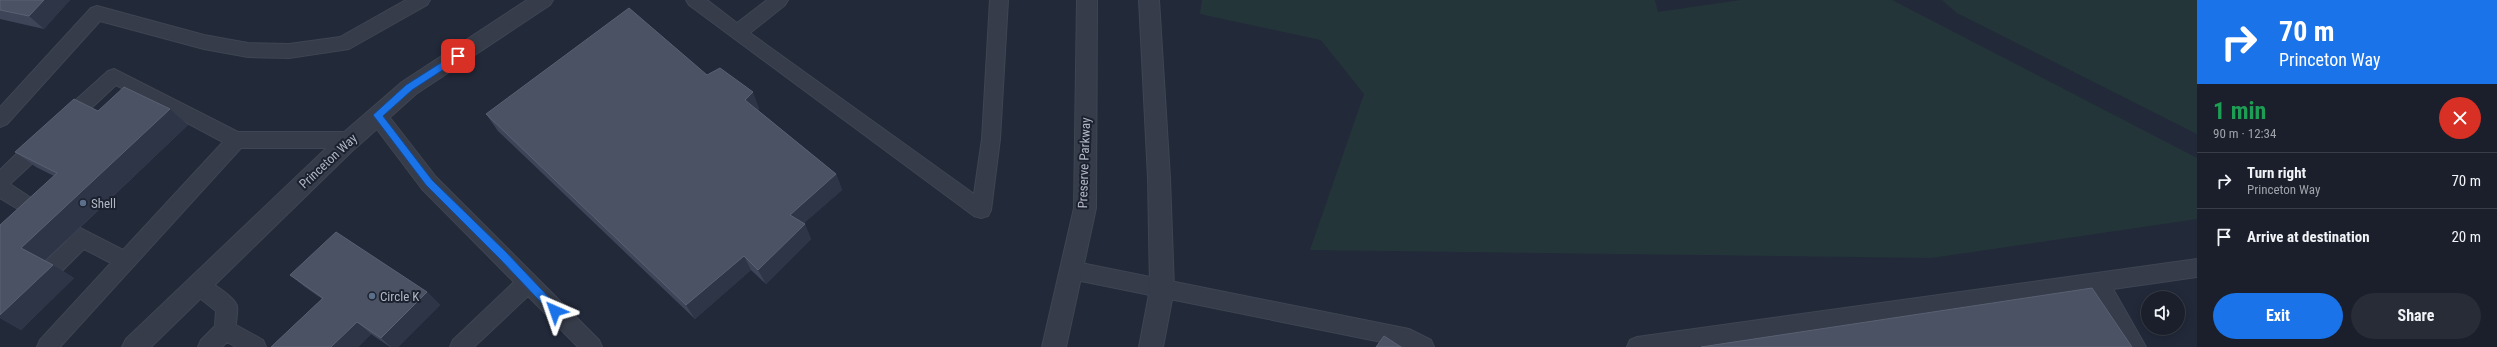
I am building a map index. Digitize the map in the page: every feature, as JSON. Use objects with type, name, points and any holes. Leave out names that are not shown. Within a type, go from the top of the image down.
[{"type":"street","name":"Princeton Way","points":[[134,347],[350,140],[409,88],[543,0]]},
{"type":"street","name":"Preserve Parkway","points":[[1054,347],[1085,208],[1087,0]]},
{"type":"street","points":[[1149,0],[1159,178],[1162,289],[1151,347]]},
{"type":"lane","points":[[0,119],[103,6],[204,42],[248,50],[289,51],[344,44],[421,0]]},
{"type":"lane","points":[[695,0],[737,33],[981,210],[990,139],[999,0]]},
{"type":"lane","points":[[737,33],[778,0]]},
{"type":"lane","points":[[0,182],[114,76],[236,140],[350,140]]},
{"type":"lane","points":[[378,115],[429,183],[592,347]]},
{"type":"lane","points":[[47,347],[236,140]]},
{"type":"lane","points":[[0,188],[40,214],[19,224]]},
{"type":"lane","points":[[53,267],[78,237],[126,261]]},
{"type":"lane","points":[[1637,347],[2197,268]]},
{"type":"lane","points":[[1071,270],[1409,338],[1424,347]]},
{"type":"lane","points":[[467,345],[528,282]]},
{"type":"lane","points":[[2098,282],[2136,347]]},
{"type":"lane","points":[[198,286],[227,307],[225,330],[208,347]]},
{"type":"lane","points":[[225,330],[256,347]]},
{"type":"shaded area","points":[[1202,0],[1655,0],[1658,12],[1741,0],[1892,0],[2197,158],[2197,219],[1931,258],[1310,250],[1364,94],[1321,40],[1200,14]]},
{"type":"shaded area","points":[[1942,0],[2197,0],[2197,134],[1957,13]]},
{"type":"building","points":[[0,0],[44,0],[29,16],[0,10]]},
{"type":"building","points":[[629,8],[707,75],[720,68],[753,92],[745,100],[836,174],[790,215],[805,224],[758,270],[744,256],[686,305],[486,114]]},
{"type":"building","points":[[124,87],[170,109],[21,248],[53,265],[0,315],[0,225],[57,173],[15,152],[74,99],[98,111]]},
{"type":"building","name":"Circle K","points":[[336,232],[427,292],[381,338],[357,322],[331,347],[271,347],[323,298],[290,275]]},
{"type":"building","points":[[2092,288],[2132,347],[1701,347]]},
{"type":"building","points":[[1384,336],[1401,347],[1376,347]]},
{"type":"place","name":"Shell","points":[[83,203]]},
{"type":"place","name":"Circle K","points":[[372,296]]},
{"type":"route","points":[[458,56],[409,88],[378,115],[429,183],[502,255],[555,311]]}]
